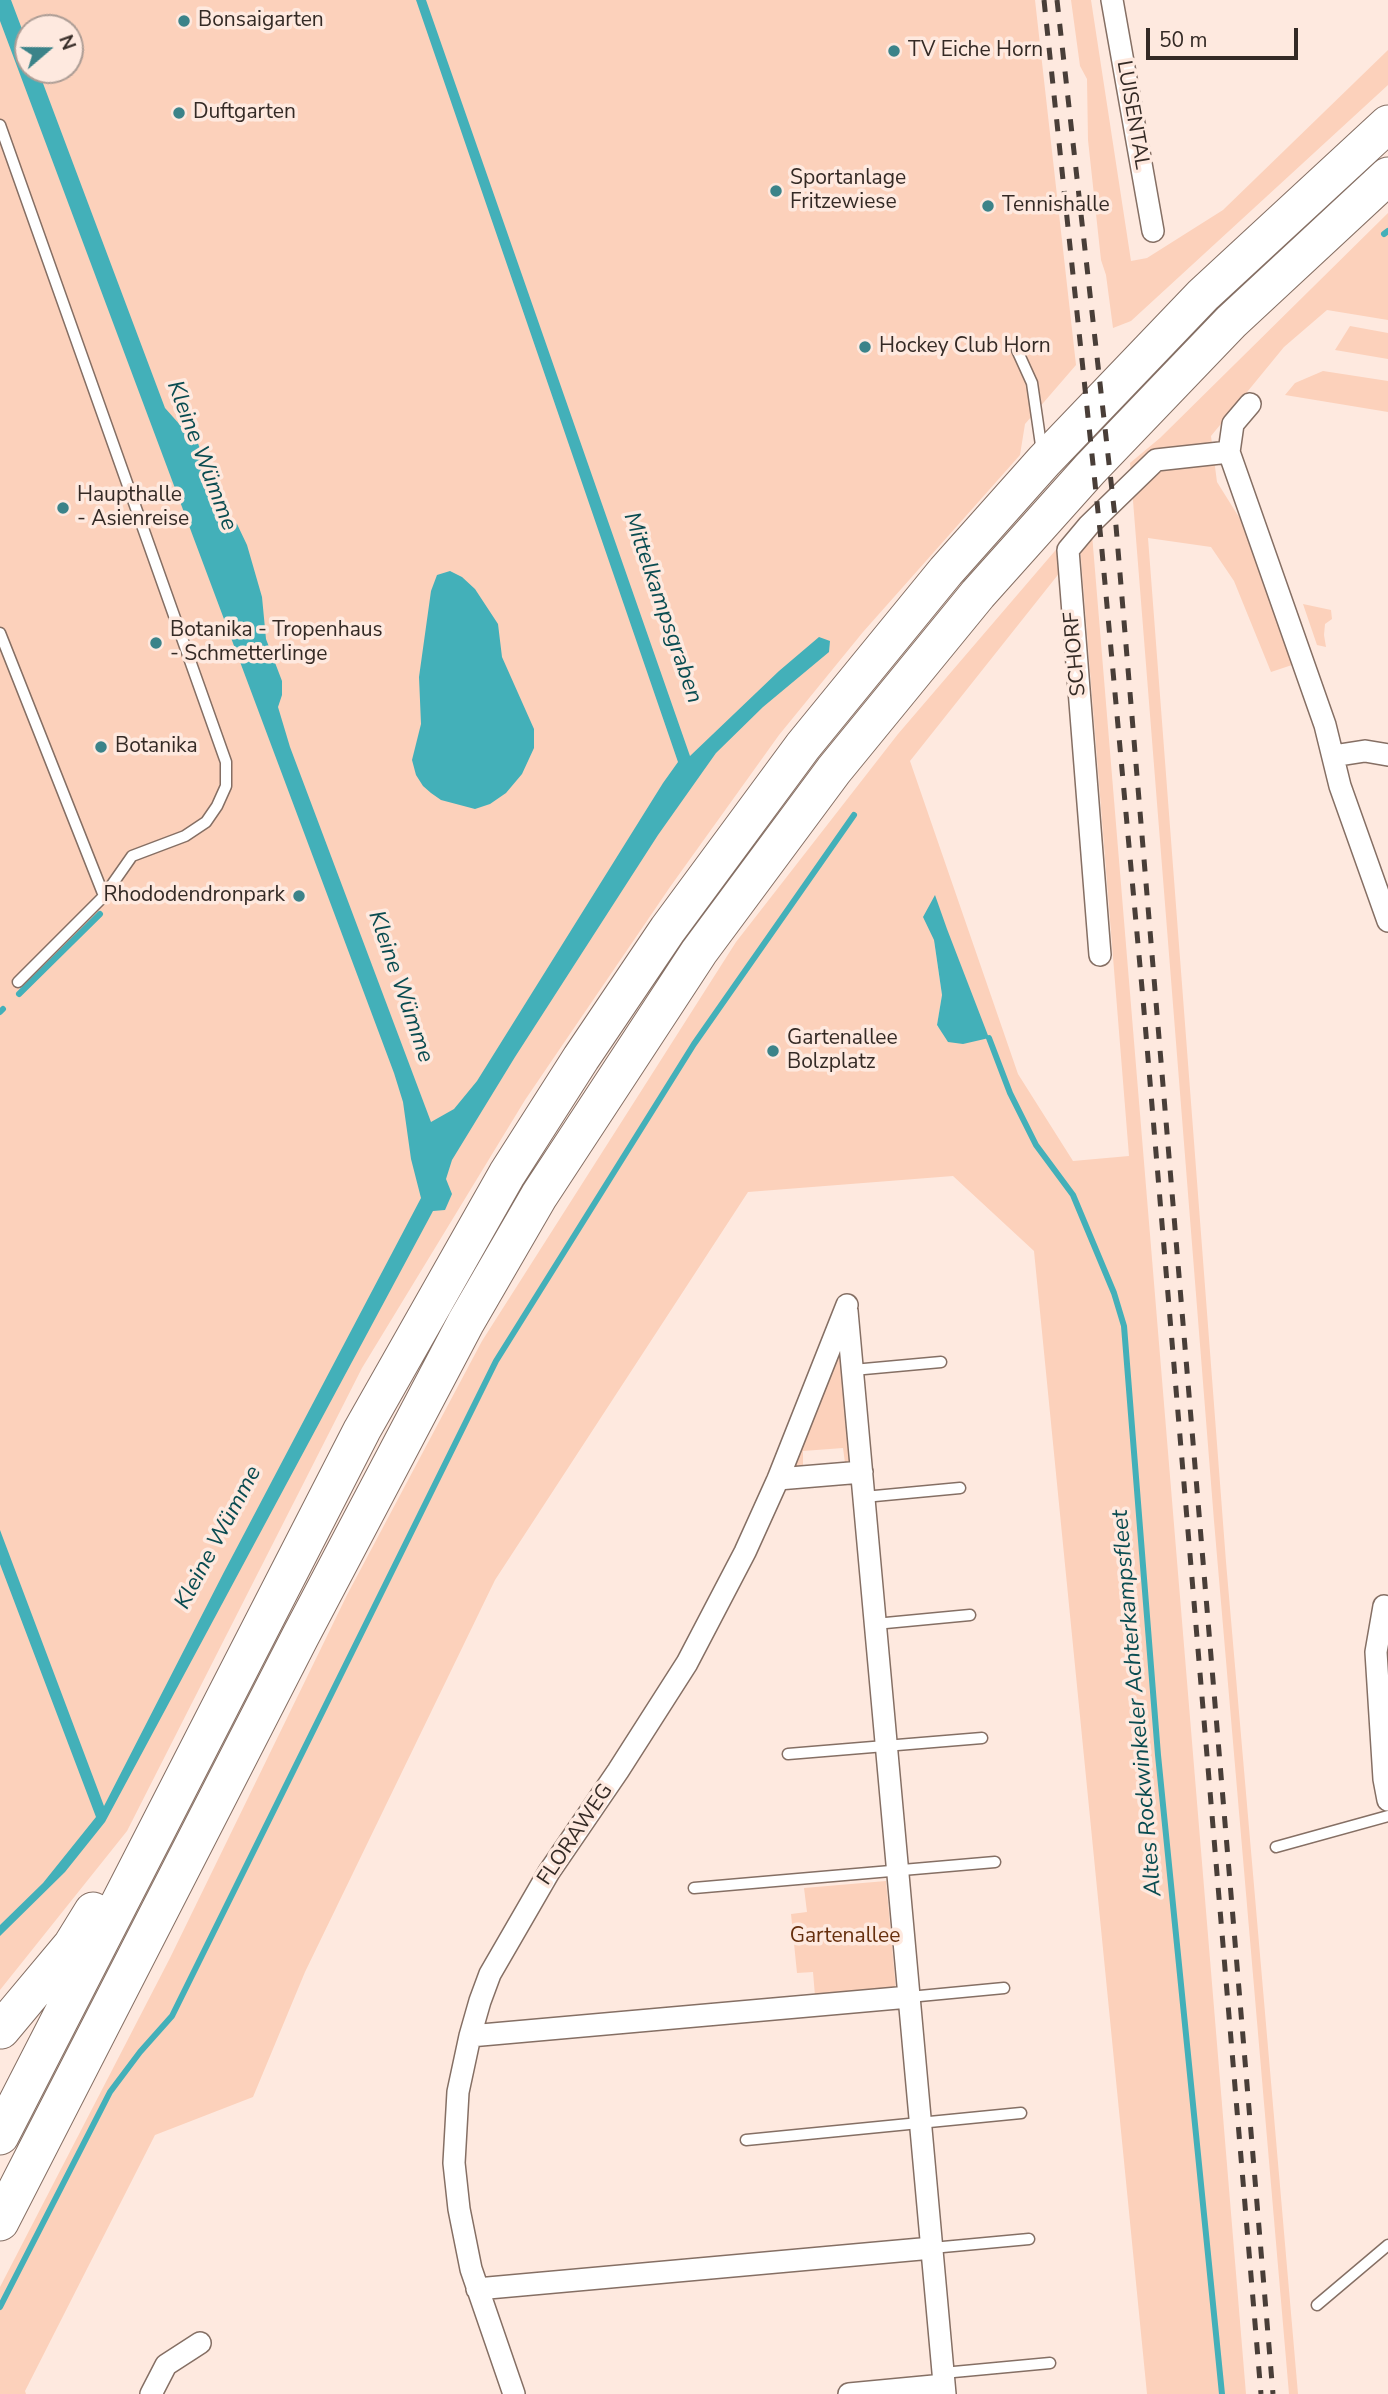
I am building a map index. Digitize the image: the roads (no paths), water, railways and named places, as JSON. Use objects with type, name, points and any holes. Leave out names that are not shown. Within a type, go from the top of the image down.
[{"type":"highway","points":[[0,2136],[362,1430],[507,1174],[581,1058],[715,863],[803,746],[946,571],[1044,461],[1203,295],[1388,124]]},
{"type":"highway","points":[[0,2236],[6,2212],[299,1637],[466,1322],[539,1196],[699,952],[834,770],[978,594],[1090,469],[1231,322],[1388,176]]},
{"type":"highway","points":[[1,2031],[72,1945],[203,1739]]},
{"type":"street","name":"LUISENTAL","points":[[1112,0],[1153,231]]},
{"type":"street","points":[[1250,404],[1233,424],[1229,452],[1325,725],[1340,786],[1388,921]]},
{"type":"street","name":"SCHORF","points":[[1100,955],[1068,550],[1089,524],[1156,460],[1229,452]]},
{"type":"street","points":[[1333,756],[1365,751],[1388,755]]},
{"type":"street","name":"FLORAWEG","points":[[514,2394],[477,2289],[459,2209],[454,2163],[458,2092],[470,2036],[490,1974],[549,1872],[618,1772],[687,1663],[746,1552],[847,1305],[853,1370]]},
{"type":"street","points":[[849,2394],[944,2384],[853,1370]]},
{"type":"street","points":[[778,1479],[862,1472]]},
{"type":"street","points":[[1384,1606],[1376,1652],[1388,1800]]},
{"type":"street","points":[[470,2036],[909,1997]]},
{"type":"street","points":[[477,2289],[932,2248]]},
{"type":"street","points":[[151,2394],[166,2365],[200,2343]]},
{"type":"lane","points":[[0,125],[226,762],[226,786],[206,822],[185,836],[132,856],[104,896],[18,982]]},
{"type":"lane","points":[[1017,350],[1032,383],[1044,461]]},
{"type":"lane","points":[[0,633],[104,896]]},
{"type":"lane","points":[[853,1370],[940,1362]]},
{"type":"lane","points":[[864,1496],[960,1488]]},
{"type":"lane","points":[[875,1624],[970,1615]]},
{"type":"lane","points":[[788,1754],[982,1738]]},
{"type":"lane","points":[[1276,1847],[1388,1816]]},
{"type":"lane","points":[[694,1888],[995,1862]]},
{"type":"lane","points":[[909,1997],[1004,1988]]},
{"type":"lane","points":[[746,2140],[1021,2113]]},
{"type":"lane","points":[[932,2248],[1029,2239]]},
{"type":"lane","points":[[1317,2305],[1388,2245]]},
{"type":"lane","points":[[944,2384],[1050,2363]]},
{"type":"water","points":[[0,0],[11,0],[16,14],[14,14],[14,58],[0,21]]},
{"type":"water","name":"Kleine Wümme","points":[[416,0],[426,0],[690,756],[779,671],[819,637],[830,641],[829,652],[763,707],[716,753],[658,835],[452,1160],[446,1179],[452,1194],[445,1210],[433,1211],[105,1822],[65,1872],[0,1936],[0,1925],[43,1883],[96,1817],[0,1564],[0,1530],[104,1806],[421,1198],[411,1159],[403,1102],[24,84],[43,84],[165,408],[196,438],[219,500],[226,513],[237,524],[247,545],[262,597],[266,639],[282,681],[282,695],[278,707],[290,747],[431,1122],[454,1109],[477,1081],[678,762]]},
{"type":"water","points":[[450,571],[462,577],[475,589],[498,624],[502,657],[534,729],[534,748],[522,774],[506,793],[490,804],[475,809],[441,800],[431,793],[416,775],[412,760],[421,724],[419,677],[431,591],[437,575]]},
{"type":"water","points":[[935,895],[989,1038],[963,1044],[948,1042],[937,1025],[942,995],[934,940],[923,917]]},
{"type":"waterway","points":[[1384,234],[1388,231]]},
{"type":"waterway","points":[[0,2307],[110,2092],[172,2016],[496,1361],[694,1044],[854,815]]},
{"type":"waterway","points":[[19,994],[100,914]]},
{"type":"waterway","points":[[0,1012],[3,1009]]},
{"type":"waterway","name":"Altes Rockwinkeler Achterkampsfleet","points":[[989,1038],[1010,1093],[1036,1145],[1073,1195],[1114,1293],[1124,1326],[1158,1755],[1222,2394]]},
{"type":"railway","points":[[1044,0],[1101,540],[1143,999],[1261,2394]]},
{"type":"railway","points":[[1057,0],[1116,526],[1273,2394]]},
{"type":"place","name":"Bonsaigarten","points":[[184,21]]},
{"type":"place","name":"TV Eiche Horn","points":[[894,51]]},
{"type":"place","name":"Duftgarten","points":[[179,113]]},
{"type":"place","name":"Sportanlage Fritzewiese","points":[[776,191]]},
{"type":"place","name":"Tennishalle","points":[[988,206]]},
{"type":"place","name":"Hockey Club Horn","points":[[865,347]]},
{"type":"place","name":"Haupthalle - Asienreise","points":[[63,508]]},
{"type":"place","name":"Botanika - Tropenhaus - Schmetterlinge","points":[[156,643]]},
{"type":"place","name":"Botanika","points":[[101,747]]},
{"type":"place","name":"Rhododendronpark","points":[[299,896]]},
{"type":"place","name":"Gartenallee Bolzplatz","points":[[773,1051]]},
{"type":"water label","name":"Mittelkampsgraben","points":[[662,608]]},
{"type":"park label","name":"Gartenallee","points":[[845,1937]]}]
